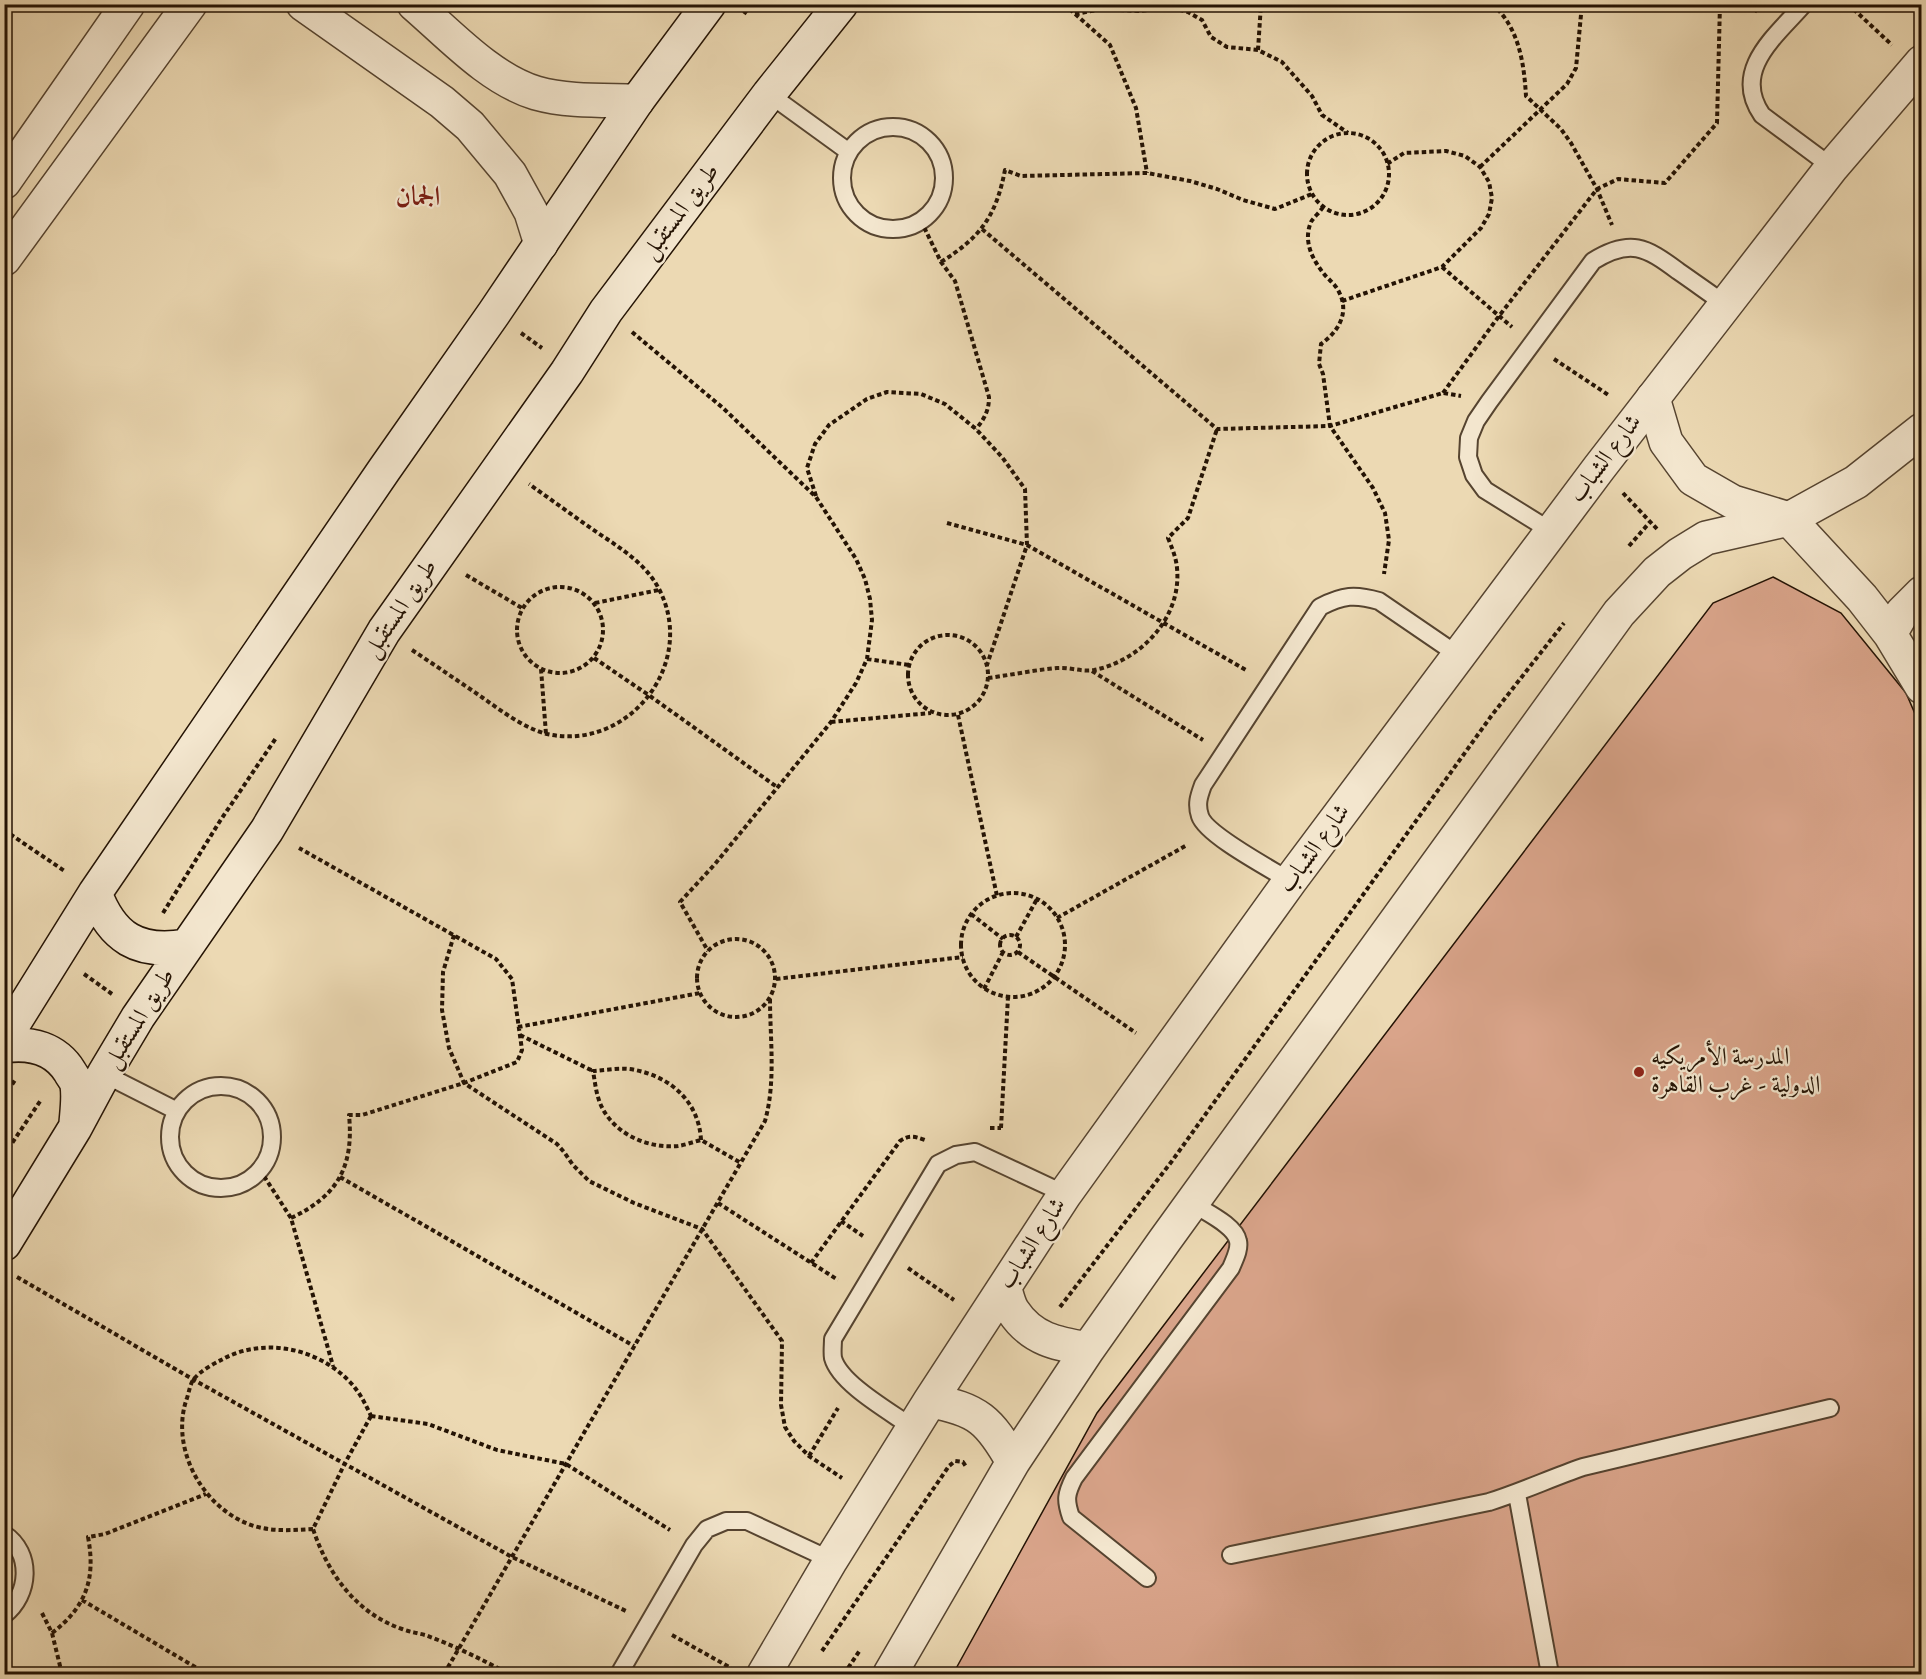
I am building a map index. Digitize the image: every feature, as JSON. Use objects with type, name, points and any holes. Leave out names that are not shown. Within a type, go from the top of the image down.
[{"type":"street","points":[[4,182],[128,4]]},
{"type":"street","points":[[6,255],[190,4]]},
{"type":"street","points":[[303,4],[442,102],[470,126],[510,174],[531,212],[541,244]]},
{"type":"street","points":[[414,4],[474,57],[500,76],[535,93],[567,99],[637,101]]},
{"type":"street","points":[[4,1039],[95,892],[494,313],[637,101],[708,4]]},
{"type":"street","name":"طريق المستقبل","points":[[4,1244],[75,1128],[138,1017],[267,830],[384,631],[567,372],[606,311],[769,94],[842,4]]},
{"type":"street","name":"شارع الشباب","points":[[748,1672],[831,1560],[930,1401],[1065,1194],[1290,881],[1551,531],[1725,304],[1833,167],[1920,67]]},
{"type":"street","points":[[4,140],[40,133]]},
{"type":"street","points":[[1653,398],[1666,442],[1693,479],[1732,502],[1789,519],[1862,598],[1890,634],[1922,687]]},
{"type":"street","points":[[890,1674],[1013,1462],[1088,1349],[1619,613],[1657,572],[1706,538],[1789,519],[1856,482],[1922,430]]},
{"type":"street","points":[[1890,634],[1902,613],[1922,593]]},
{"type":"street","points":[[95,892],[102,911],[114,927],[127,938],[143,946],[165,950],[186,946]]},
{"type":"street","points":[[4,1046],[18,1044],[36,1046],[52,1053],[65,1064],[76,1083],[78,1105],[75,1128]]},
{"type":"street","points":[[1005,1288],[1013,1310],[1031,1331],[1056,1344],[1088,1349]]},
{"type":"street","points":[[930,1401],[957,1405],[981,1418],[1000,1438],[1013,1462]]},
{"type":"lane","points":[[1804,4],[1758,58],[1751,73],[1750,90],[1756,107],[1762,114],[1833,167]]},
{"type":"lane","points":[[769,94],[849,152]]},
{"type":"lane","points":[[886,127],[902,127],[916,132],[938,153],[943,168],[944,183],[940,198],[932,211],[921,221],[907,228],[892,230],[877,227],[864,220],[853,210],[842,181],[849,152],[859,140],[886,127]]},
{"type":"lane","points":[[1551,531],[1485,490],[1474,475],[1468,457],[1469,438],[1476,421],[1489,402],[1593,261],[1622,248],[1639,248],[1654,253],[1725,304]]},
{"type":"lane","points":[[1290,881],[1211,831],[1201,818],[1197,801],[1203,785],[1320,607],[1349,596],[1379,601],[1458,655]]},
{"type":"lane","points":[[104,1074],[177,1111]]},
{"type":"lane","points":[[219,1086],[235,1088],[250,1095],[262,1107],[270,1122],[270,1147],[260,1170],[247,1181],[231,1187],[215,1188],[198,1183],[185,1174],[175,1160],[170,1143],[171,1127],[177,1111],[187,1098],[202,1089],[219,1086]]},
{"type":"lane","points":[[914,1428],[841,1374],[833,1357],[833,1339],[938,1164],[956,1155],[975,1152],[1065,1194]]},
{"type":"lane","points":[[1148,1578],[1071,1517],[1067,1506],[1067,1492],[1074,1478],[1231,1268],[1237,1255],[1238,1242],[1232,1229],[1192,1203]]},
{"type":"lane","points":[[1231,1555],[1457,1510],[1517,1494],[1583,1467],[1830,1408]]},
{"type":"lane","points":[[1517,1494],[1550,1674]]},
{"type":"lane","points":[[619,1674],[694,1545],[707,1529],[726,1521],[747,1521],[831,1560]]},
{"type":"lane","points":[[4,1533],[19,1549],[26,1580],[13,1609],[4,1615]]},
{"type":"path","points":[[1064,4],[1110,45],[1136,108],[1147,173]]},
{"type":"path","points":[[1258,51],[1261,4]]},
{"type":"path","points":[[1492,4],[1515,35],[1524,65],[1526,96],[1561,129],[1597,189],[1622,248]]},
{"type":"path","points":[[1480,167],[1567,84],[1576,68],[1582,4]]},
{"type":"path","points":[[1443,393],[1597,189],[1618,179],[1665,183],[1717,123],[1720,4]]},
{"type":"path","points":[[1848,4],[1920,67]]},
{"type":"path","points":[[1075,14],[1103,9],[1138,11],[1172,8],[1188,12],[1202,21],[1211,37],[1227,47],[1258,51],[1282,62],[1311,96],[1322,116],[1348,133]]},
{"type":"path","points":[[1348,133],[1365,136],[1379,148],[1387,164],[1388,176],[1381,199],[1372,207],[1356,214],[1339,214],[1323,207],[1312,194],[1307,181],[1307,166],[1312,153],[1321,142],[1334,135],[1348,133]]},
{"type":"path","points":[[1342,301],[1442,267],[1481,228],[1489,214],[1492,198],[1489,182],[1480,167],[1465,156],[1446,151],[1404,153],[1387,164]]},
{"type":"path","points":[[941,262],[963,248],[982,229],[1001,191],[1005,170],[1021,176],[1147,173],[1190,181],[1275,209],[1312,194]]},
{"type":"path","points":[[1323,207],[1312,221],[1308,239],[1311,253],[1339,293],[1343,311],[1336,331],[1321,344],[1319,354],[1330,426],[1373,488],[1385,513],[1389,540],[1379,601]]},
{"type":"path","points":[[921,221],[941,262],[955,281],[989,396],[988,408],[983,420],[975,429]]},
{"type":"path","points":[[982,229],[1217,429],[1330,426],[1443,393],[1489,402]]},
{"type":"path","points":[[606,311],[723,408],[816,497],[855,560],[865,579],[870,599],[872,620],[867,659],[856,683],[831,722],[716,864],[680,902],[708,951]]},
{"type":"path","points":[[494,313],[543,349],[567,372]]},
{"type":"path","points":[[816,497],[807,468],[815,444],[829,425],[867,399],[887,392],[921,394],[945,404],[975,429],[1002,457],[1025,489],[1027,545],[987,665]]},
{"type":"path","points":[[988,678],[1059,667],[1091,670],[1117,663],[1138,650],[1163,623],[1175,599],[1178,568],[1168,538],[1188,518],[1217,429]]},
{"type":"path","points":[[384,631],[515,720],[546,734],[576,736],[604,730],[630,716],[650,696],[664,671],[670,644],[669,616],[659,590],[644,567],[623,550],[501,465]]},
{"type":"path","points":[[1599,468],[1680,554]]},
{"type":"path","points":[[1628,547],[1650,522]]},
{"type":"path","points":[[947,523],[1027,545],[1270,683]]},
{"type":"path","points":[[435,557],[522,608]]},
{"type":"path","points":[[557,586],[578,590],[595,603],[602,616],[604,631],[601,646],[594,658],[583,668],[569,673],[554,674],[541,669],[526,658],[518,643],[516,625],[522,608],[537,593],[557,586]]},
{"type":"path","points":[[595,603],[659,590]]},
{"type":"path","points":[[1057,1311],[1172,1161],[1492,715],[1569,617]]},
{"type":"path","points":[[941,636],[956,636],[970,641],[981,652],[987,665],[986,691],[969,710],[958,715],[945,716],[931,712],[920,704],[912,692],[908,679],[909,665],[916,651],[927,641],[941,636]]},
{"type":"path","points":[[594,658],[777,787]]},
{"type":"path","points":[[867,659],[909,665]]},
{"type":"path","points":[[541,669],[546,734]]},
{"type":"path","points":[[1091,670],[1224,753]]},
{"type":"path","points":[[831,722],[931,712]]},
{"type":"path","points":[[958,715],[997,896]]},
{"type":"path","points":[[4,830],[95,892]]},
{"type":"path","points":[[267,830],[496,960],[512,979],[522,1050],[517,1062],[464,1083],[362,1115],[349,1115],[351,1136],[348,1157],[340,1177],[328,1195],[311,1209],[291,1218]]},
{"type":"path","points":[[1057,918],[1211,831]]},
{"type":"path","points":[[1010,893],[1037,899],[1057,918],[1063,932],[1065,948],[1062,963],[1054,976],[1045,986],[1022,997],[1008,997],[984,989],[967,969],[963,957],[962,934],[971,914],[983,903],[997,896],[1010,893]]},
{"type":"path","points":[[1016,937],[1037,899]]},
{"type":"path","points":[[971,914],[1003,939]]},
{"type":"path","points":[[454,935],[443,972],[442,1010],[449,1048],[464,1083],[557,1144],[573,1166],[589,1181],[634,1203],[702,1229],[782,1341],[781,1405],[785,1427],[794,1441],[809,1456],[870,1497]]},
{"type":"path","points":[[1007,936],[1016,937],[1020,941],[1018,951],[1014,955],[1008,955],[1001,948],[1003,939],[1007,936]]},
{"type":"path","points":[[444,1674],[765,1121],[770,1104],[771,1087],[770,999],[776,979],[773,963],[765,950],[752,941],[736,938],[720,942],[708,951],[699,963],[697,978],[700,993],[709,1007],[724,1016],[742,1018],[758,1012],[770,999]]},
{"type":"path","points":[[1018,951],[1166,1054]]},
{"type":"path","points":[[984,989],[1004,952]]},
{"type":"path","points":[[56,955],[111,994],[138,1017]]},
{"type":"path","points":[[776,979],[963,957]]},
{"type":"path","points":[[518,1027],[700,993]]},
{"type":"path","points":[[999,1163],[1008,997]]},
{"type":"path","points":[[520,1035],[593,1071],[634,1070],[658,1076],[669,1082],[687,1098],[693,1108],[700,1128],[701,1140]]},
{"type":"path","points":[[593,1071],[597,1095],[606,1115],[621,1131],[632,1138],[654,1145],[678,1146],[701,1140],[741,1163]]},
{"type":"path","points":[[989,1128],[1001,1128]]},
{"type":"path","points":[[811,1263],[900,1141],[907,1136],[914,1136],[927,1141]]},
{"type":"path","points":[[260,1170],[291,1218],[333,1367]]},
{"type":"path","points":[[340,1177],[634,1346]]},
{"type":"path","points":[[718,1203],[859,1294]]},
{"type":"path","points":[[841,1221],[984,1320]]},
{"type":"path","points":[[14,1276],[194,1380],[512,1557],[748,1672]]},
{"type":"path","points":[[313,1529],[280,1531],[253,1526],[228,1513],[207,1494],[191,1468],[183,1439],[183,1408],[194,1380],[211,1365],[231,1355],[252,1349],[275,1347],[296,1350],[333,1367],[349,1381],[362,1397],[371,1416]]},
{"type":"path","points":[[809,1456],[853,1385]]},
{"type":"path","points":[[371,1416],[428,1424],[497,1450],[566,1464],[694,1545]]},
{"type":"path","points":[[371,1416],[313,1529],[320,1551],[345,1590],[381,1620],[424,1635],[509,1674]]},
{"type":"path","points":[[819,1656],[949,1466],[955,1461],[963,1462],[968,1469],[966,1477]]},
{"type":"path","points":[[62,1674],[52,1633],[75,1612],[90,1580],[92,1558],[88,1537],[105,1534],[207,1494]]},
{"type":"path","points":[[82,1600],[207,1674]]},
{"type":"path","points":[[844,1674],[862,1645]]},
{"type":"building","name":"المدرسة الأمريكيه الدولية - غرب القاهرة","points":[[1773,577],[1841,613],[1906,693],[1922,730],[1922,1674],[953,1674],[1097,1413],[1713,603]]},
{"type":"place","name":"المدرسة الأمريكيه الدولية - غرب القاهرة","points":[[1639,1072]]},
{"type":"district","name":"الجمان","points":[[418,198]]}]
